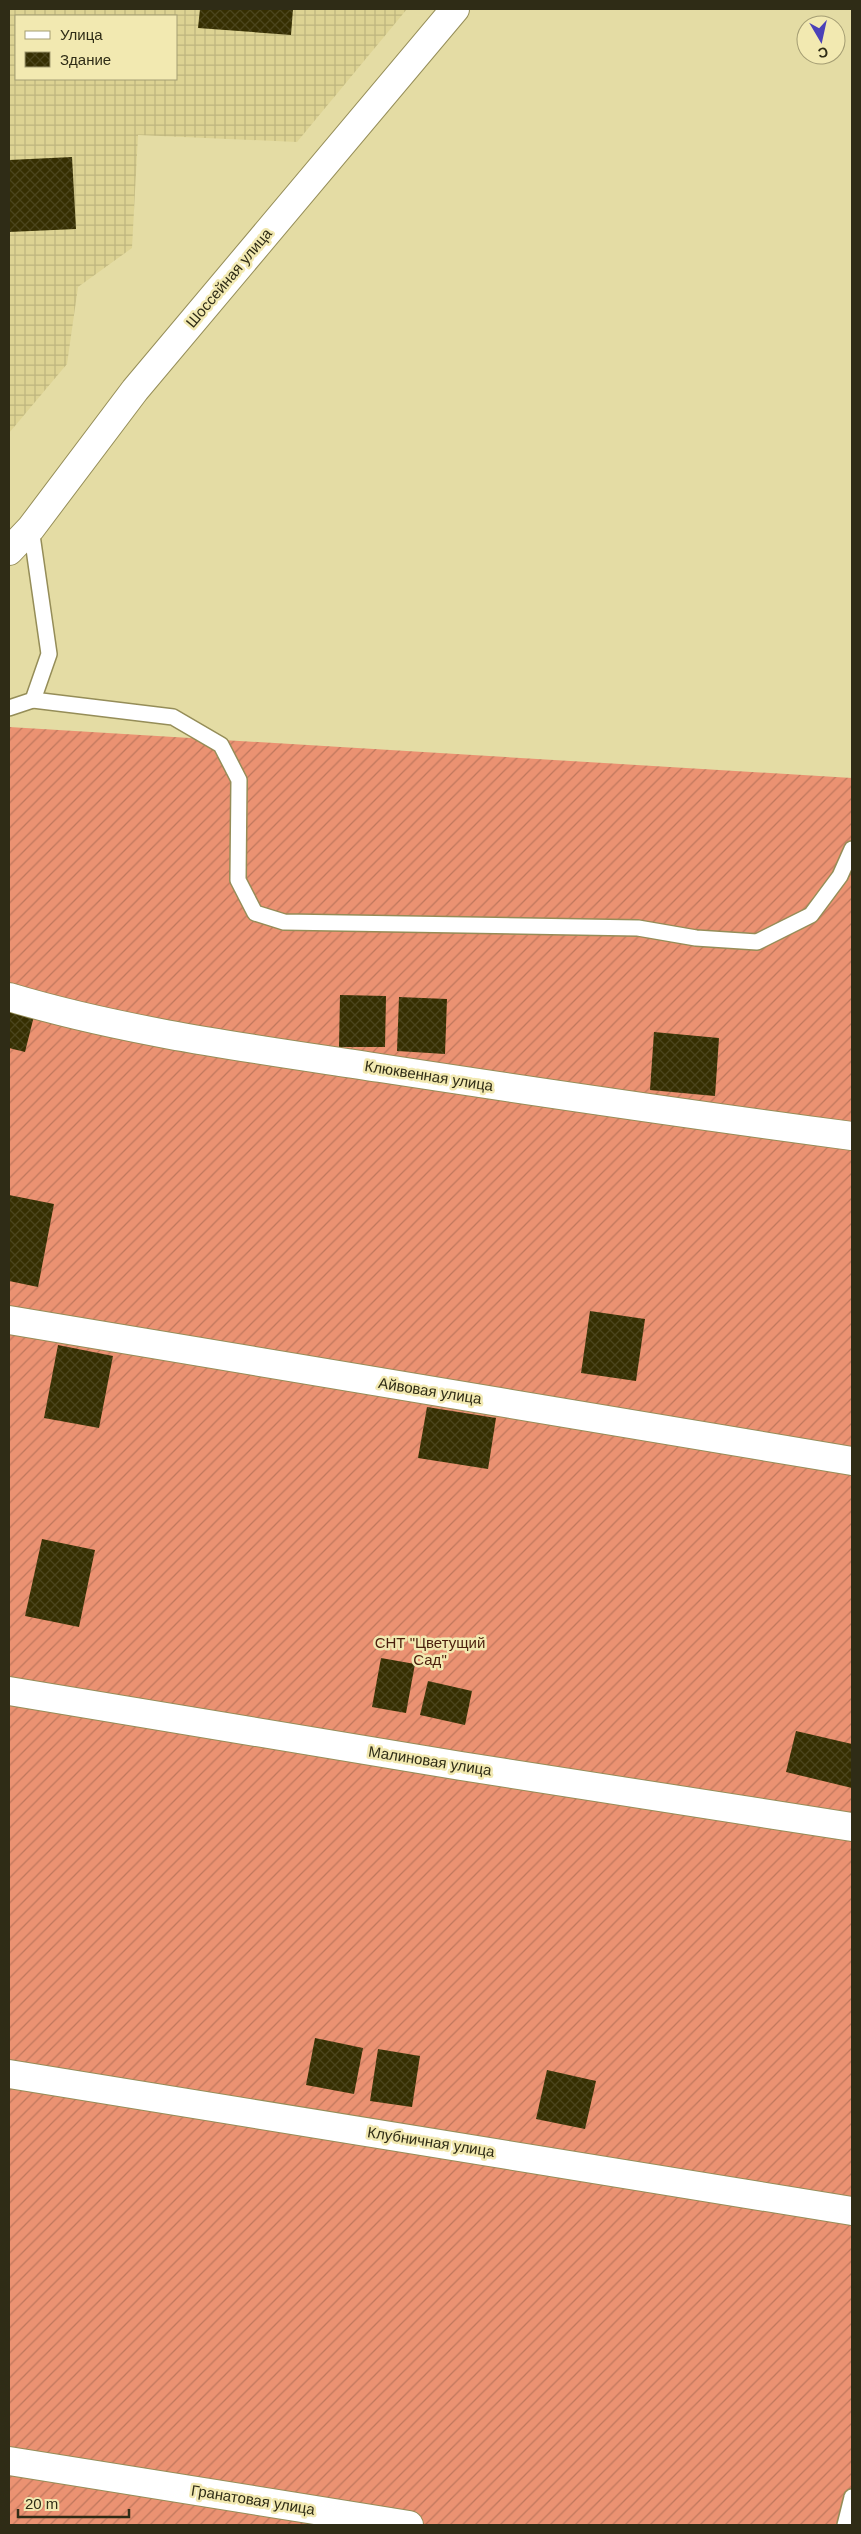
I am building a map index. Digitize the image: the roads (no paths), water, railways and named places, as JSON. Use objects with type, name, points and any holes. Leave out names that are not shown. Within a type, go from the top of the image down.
[{"type":"street","name":"Шоссейная улица","points":[[9,551],[31,528],[135,390],[452,10]]},
{"type":"street","name":"Клюквенная улица","points":[[9,997],[62,1013],[232,1046],[677,1113],[852,1136]]},
{"type":"street","name":"Айвовая улица","points":[[9,1320],[852,1461]]},
{"type":"street","name":"Малиновая улица","points":[[9,1691],[461,1766],[852,1827]]},
{"type":"street","name":"Клубничная улица","points":[[9,2074],[852,2211]]},
{"type":"street","name":"Гранатовая улица","points":[[9,2461],[409,2525]]},
{"type":"lane","points":[[31,528],[48,654],[33,700]]},
{"type":"lane","points":[[9,708],[33,700],[173,716],[221,745],[239,780],[238,880],[255,913],[284,922],[638,928],[696,938],[757,942],[811,915],[840,876],[852,849]]},
{"type":"lane","points":[[845,2525],[852,2497]]},
{"type":"park label","name":"СНТ \"Цветущий Сад\"","points":[[430,1652]]}]
